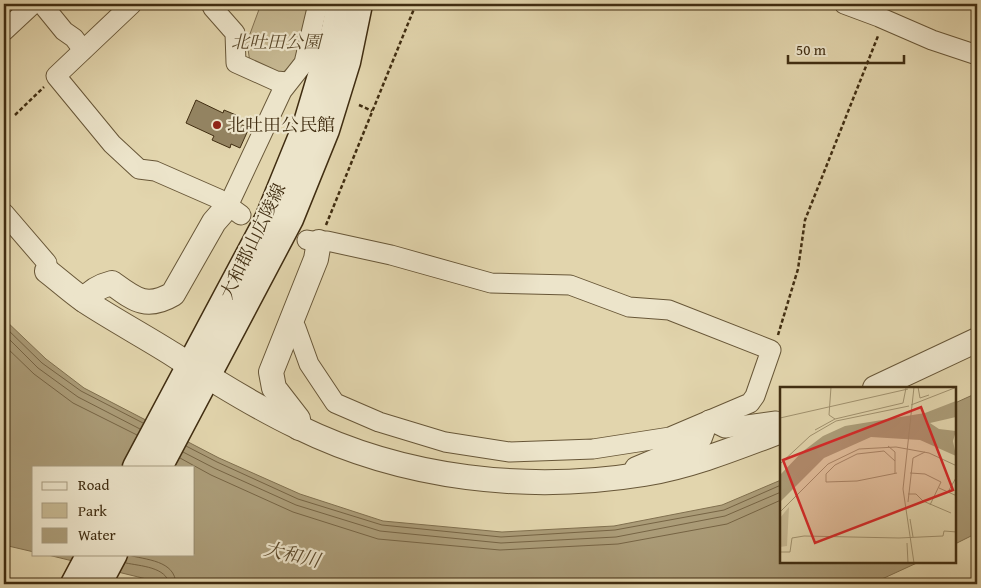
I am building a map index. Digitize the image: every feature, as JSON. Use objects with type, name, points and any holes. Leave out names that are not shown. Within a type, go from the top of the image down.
[{"type":"main road","name":"大和郡山広陵線","points":[[159,466],[194,379],[268,219],[306,126],[335,29],[340,4]]},
{"type":"main road","name":"大和郡山広陵線","points":[[137,466],[194,379],[290,219],[326,130],[347,62],[360,4]]},
{"type":"main road","points":[[74,584],[89,556]]},
{"type":"main road","points":[[98,584],[113,556]]},
{"type":"street","points":[[4,31],[33,4]]},
{"type":"street","points":[[42,4],[64,31],[74,38],[83,50]]},
{"type":"street","points":[[132,4],[56,76],[112,144],[138,169],[155,171],[218,199],[234,210]]},
{"type":"street","points":[[211,4],[235,33],[236,63],[276,81],[288,82]]},
{"type":"street","points":[[84,300],[102,286],[112,283],[134,299],[150,303],[163,300],[173,294],[214,222],[234,210],[282,91],[304,62],[318,4]]},
{"type":"street","points":[[844,4],[885,19],[932,40],[977,55]]},
{"type":"street","points":[[4,213],[47,263],[47,271]]},
{"type":"street","points":[[4,233],[33,260],[84,300],[194,379],[249,403],[299,428],[354,450],[414,468],[483,479],[535,482],[590,481],[646,474],[712,457],[780,431]]},
{"type":"street","points":[[291,321],[296,328],[309,364],[335,403],[379,422],[445,442],[510,452],[593,449],[670,436],[750,404],[755,396],[770,350],[668,310],[629,307],[570,285],[491,283],[391,254],[327,241],[313,241],[316,259],[291,321],[272,372],[274,388],[298,419],[299,428]]},
{"type":"street","points":[[877,387],[977,340]]},
{"type":"street","points":[[709,420],[725,428],[776,421],[780,423]]},
{"type":"street","points":[[631,476],[635,467],[702,439],[709,420]]},
{"type":"path","points":[[313,241],[372,111],[416,4]]},
{"type":"path","points":[[770,350],[777,339],[798,269],[805,220],[885,19]]},
{"type":"path","points":[[15,115],[56,76]]},
{"type":"path","points":[[359,105],[372,111]]},
{"type":"green space","name":"北吐田公園","points":[[261,4],[313,4],[300,57],[279,76],[250,63],[247,42]]},
{"type":"water","name":"大和川","points":[[4,319],[46,359],[84,388],[219,458],[300,494],[383,521],[502,532],[614,526],[722,505],[780,480],[780,563],[917,563],[871,584],[167,584],[52,556],[195,556],[195,466],[32,466],[32,552],[4,545]]},
{"type":"water","points":[[977,393],[977,533],[956,544],[956,403]]},
{"type":"building","name":"北吐田公民館","points":[[196,100],[223,113],[224,110],[236,115],[234,121],[249,128],[240,148],[231,144],[230,148],[212,140],[214,136],[186,123]]},
{"type":"place","name":"北吐田公民館","points":[[217,125]]}]
